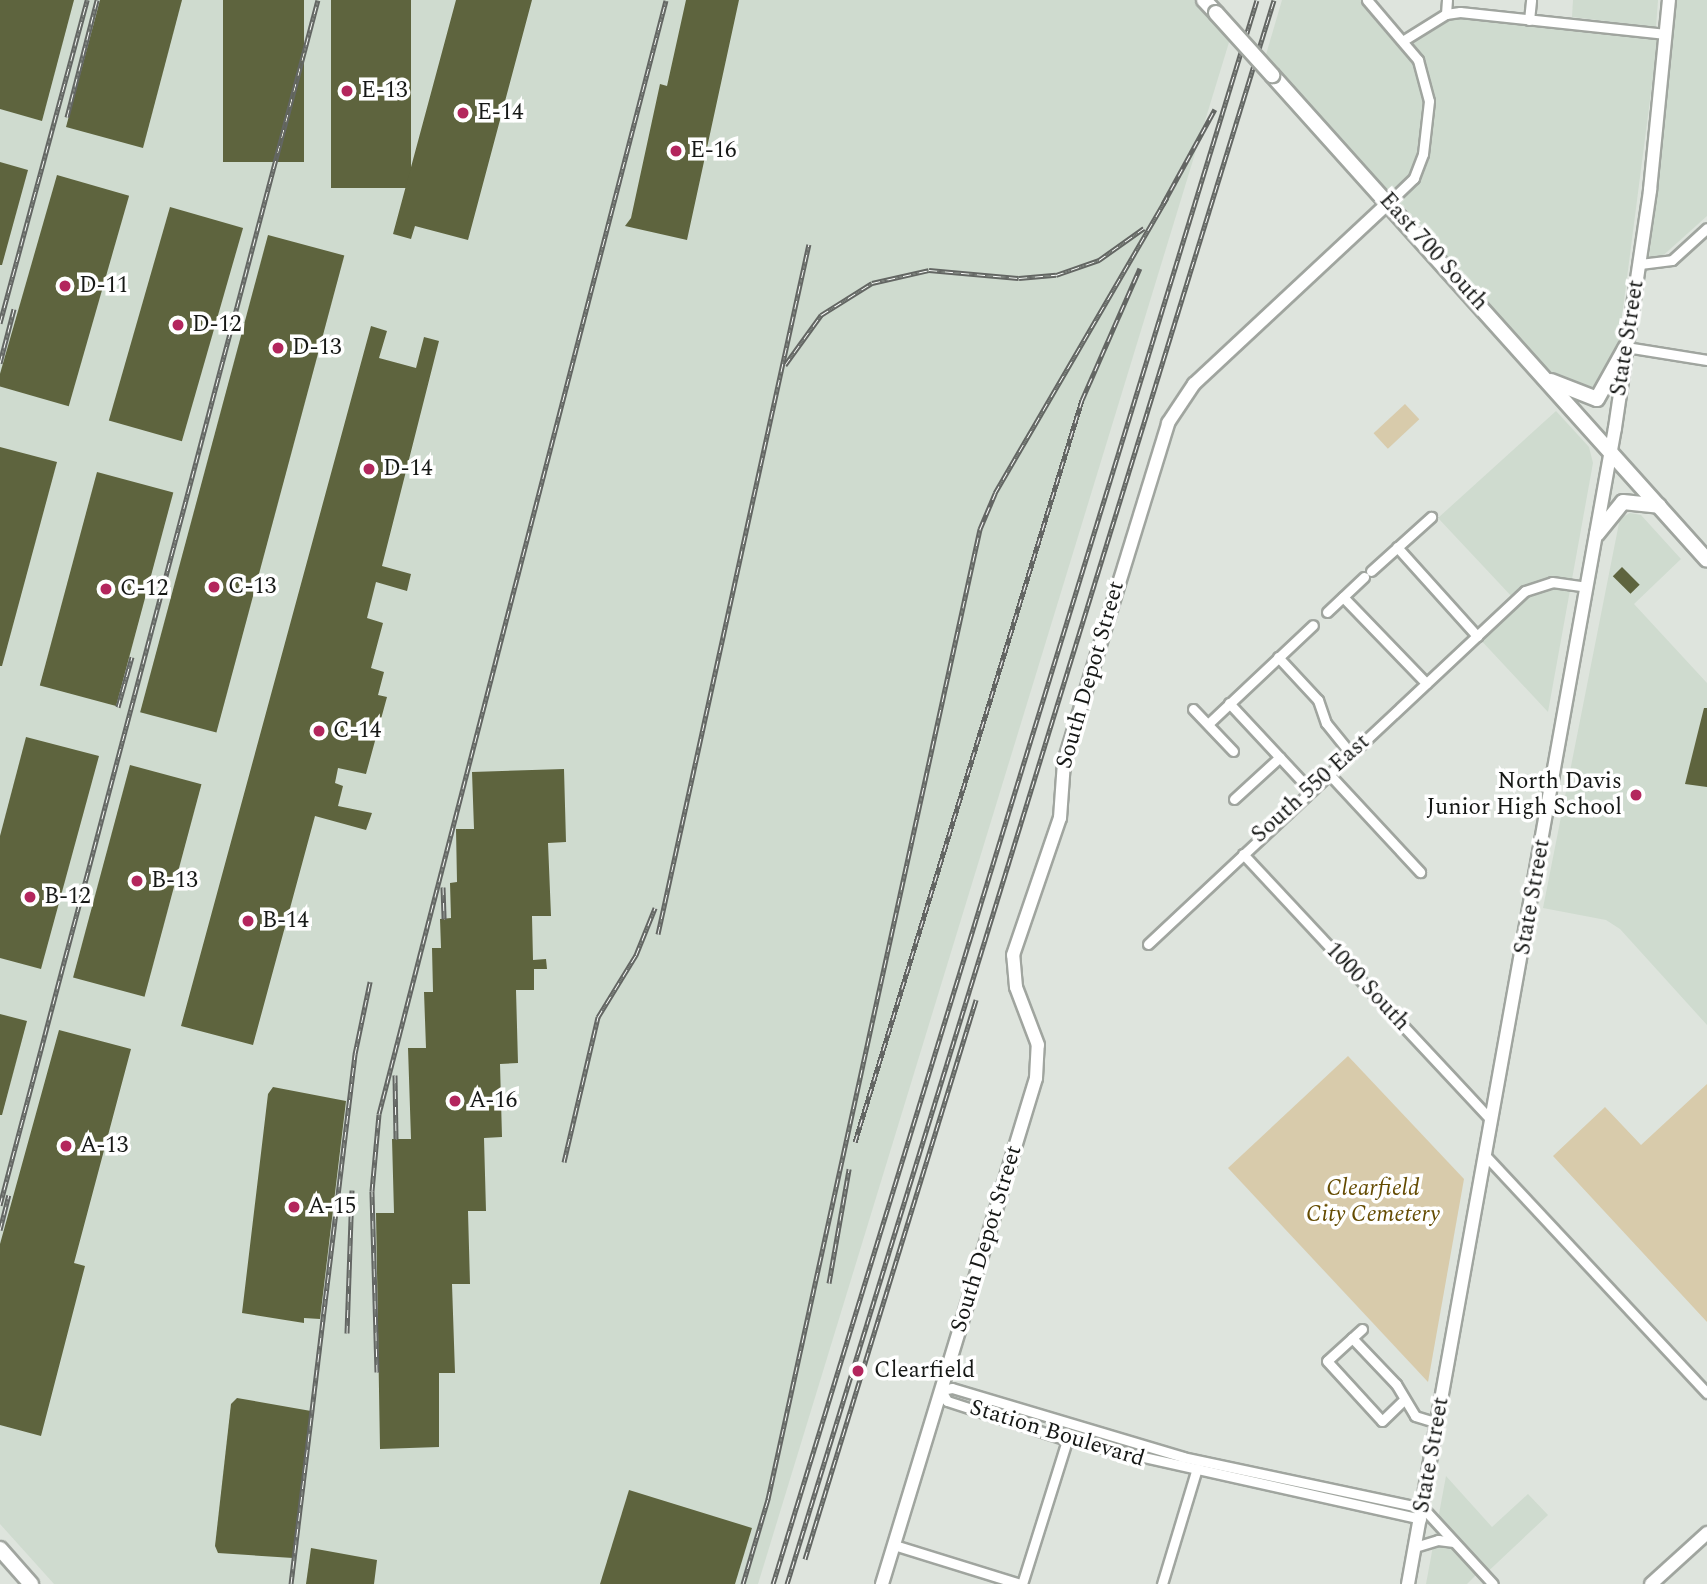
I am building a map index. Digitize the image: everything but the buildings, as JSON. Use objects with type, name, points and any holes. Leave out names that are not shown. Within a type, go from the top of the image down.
[{"type":"main road","name":"East 700 South","points":[[1204,0],[1389,202],[1707,560]]},
{"type":"main road","name":"State Street","points":[[1408,1584],[1597,534],[1640,264],[1669,0]]},
{"type":"main road","name":"South Depot Street","points":[[882,1584],[1038,1069],[1036,1038],[1014,980],[1015,947],[1060,818],[1064,762],[1168,423],[1194,384],[1389,202]]},
{"type":"main road","points":[[1546,379],[1596,400],[1626,347]]},
{"type":"main road","points":[[1597,534],[1623,502],[1659,506]]},
{"type":"main road","points":[[1651,1584],[1707,1533]]},
{"type":"main road","points":[[0,1549],[30,1583]]},
{"type":"street","points":[[1367,0],[1404,40],[1425,80],[1427,114],[1423,154],[1414,178],[1389,202]]},
{"type":"street","points":[[1446,14],[1447,0]]},
{"type":"street","points":[[1529,20],[1531,0]]},
{"type":"street","points":[[1404,40],[1446,14],[1666,34]]},
{"type":"street","points":[[1640,264],[1672,260],[1707,228]]},
{"type":"street","points":[[1626,347],[1707,360]]},
{"type":"street","points":[[1327,612],[1431,517]]},
{"type":"street","points":[[1397,547],[1477,636]]},
{"type":"street","name":"South 550 East","points":[[1148,944],[1426,683],[1538,583],[1587,587]]},
{"type":"street","points":[[1343,597],[1426,683]]},
{"type":"street","points":[[1208,724],[1313,625]]},
{"type":"street","points":[[1278,657],[1318,700],[1326,723],[1351,754]]},
{"type":"street","points":[[1229,703],[1311,791]]},
{"type":"street","points":[[1193,709],[1233,751]]},
{"type":"street","points":[[1234,799],[1280,757]]},
{"type":"street","points":[[1329,774],[1420,872]]},
{"type":"street","name":"1000 South","points":[[1243,854],[1491,1120]]},
{"type":"street","points":[[1484,1154],[1707,1393]]},
{"type":"street","points":[[1362,1329],[1327,1361],[1382,1421],[1402,1402]]},
{"type":"street","points":[[1352,1338],[1396,1384],[1402,1402],[1415,1416],[1438,1423]]},
{"type":"street","name":"Station Boulevard","points":[[952,1388],[1200,1460],[1422,1513],[1196,1472],[1067,1440],[947,1401],[941,1390],[952,1388]]},
{"type":"street","points":[[894,1545],[1021,1584],[1067,1440]]},
{"type":"street","points":[[1162,1584],[1200,1460]]},
{"type":"street","points":[[1422,1513],[1454,1542],[1493,1584]]},
{"type":"street","points":[[1415,1548],[1438,1539],[1454,1542]]},
{"type":"shaded area","points":[[0,0],[1194,0],[1230,39],[758,1584],[54,1584],[0,1524]]},
{"type":"shaded area","points":[[1282,0],[1360,0],[1400,44],[1460,16],[1658,38],[1613,386],[1574,400],[1265,58]]},
{"type":"shaded area","points":[[1573,0],[1658,0],[1656,27],[1572,17]]},
{"type":"shaded area","points":[[1675,0],[1707,0],[1707,216],[1648,269]]},
{"type":"shaded area","points":[[1556,411],[1589,447],[1593,463],[1548,712],[1477,636],[1514,599],[1438,518]]},
{"type":"shaded area","name":"North Davis Junior High School","points":[[1630,513],[1641,515],[1681,559],[1634,604],[1707,683],[1707,1025],[1620,929],[1606,920],[1543,908],[1620,518]]},
{"type":"shaded area","points":[[1446,1476],[1492,1527],[1528,1494],[1548,1515],[1480,1579],[1476,1575],[1467,1584],[1426,1584]]},
{"type":"green space","points":[[1405,404],[1419,419],[1388,449],[1374,433]]},
{"type":"green space","name":"Clearfield City Cemetery","points":[[1348,1056],[1464,1179],[1428,1382],[1228,1168]]},
{"type":"green space","points":[[1707,1084],[1707,1322],[1553,1156],[1605,1107],[1641,1145]]},
{"type":"railway","points":[[0,323],[87,0]]},
{"type":"railway","points":[[67,117],[97,0]]},
{"type":"railway","points":[[0,1205],[318,0]]},
{"type":"railway","points":[[377,1372],[372,1191],[379,1114],[666,0]]},
{"type":"railway","points":[[773,1584],[1257,0]]},
{"type":"railway","points":[[787,1584],[1274,0]]},
{"type":"railway","points":[[1163,204],[1215,109]]},
{"type":"railway","points":[[743,1584],[768,1499],[980,529],[995,493],[1167,197]]},
{"type":"railway","points":[[785,365],[821,315],[872,283],[929,270],[1019,278],[1056,275],[1099,260],[1144,228]]},
{"type":"railway","points":[[658,934],[809,244]]},
{"type":"railway","points":[[855,1142],[1082,400],[1140,268]]},
{"type":"railway","points":[[0,363],[14,309]]},
{"type":"railway","points":[[118,707],[132,657]]},
{"type":"railway","points":[[443,887],[444,919]]},
{"type":"railway","points":[[564,1162],[598,1017],[636,955],[655,908]]},
{"type":"railway","points":[[291,1584],[355,1054],[370,982]]},
{"type":"railway","points":[[805,1559],[976,1000]]},
{"type":"railway","points":[[395,1075],[396,1139]]},
{"type":"railway","points":[[829,1283],[849,1169]]},
{"type":"railway","points":[[347,1333],[352,1190]]},
{"type":"railway","points":[[0,1230],[9,1195]]},
{"type":"place","name":"E-13","points":[[347,91]]},
{"type":"place","name":"E-14","points":[[463,113]]},
{"type":"place","name":"E-16","points":[[676,151]]},
{"type":"place","name":"D-11","points":[[65,286]]},
{"type":"place","name":"D-12","points":[[178,325]]},
{"type":"place","name":"D-13","points":[[278,348]]},
{"type":"place","name":"D-14","points":[[369,469]]},
{"type":"place","name":"C-13","points":[[214,587]]},
{"type":"place","name":"C-12","points":[[106,589]]},
{"type":"place","name":"C-14","points":[[319,731]]},
{"type":"place","name":"North Davis Junior High School","points":[[1636,795]]},
{"type":"place","name":"B-13","points":[[137,881]]},
{"type":"place","name":"B-12","points":[[30,897]]},
{"type":"place","name":"B-14","points":[[248,921]]},
{"type":"place","name":"A-16","points":[[455,1101]]},
{"type":"place","name":"A-13","points":[[66,1146]]},
{"type":"place","name":"A-15","points":[[294,1207]]},
{"type":"place","name":"Clearfield","points":[[858,1371]]}]
